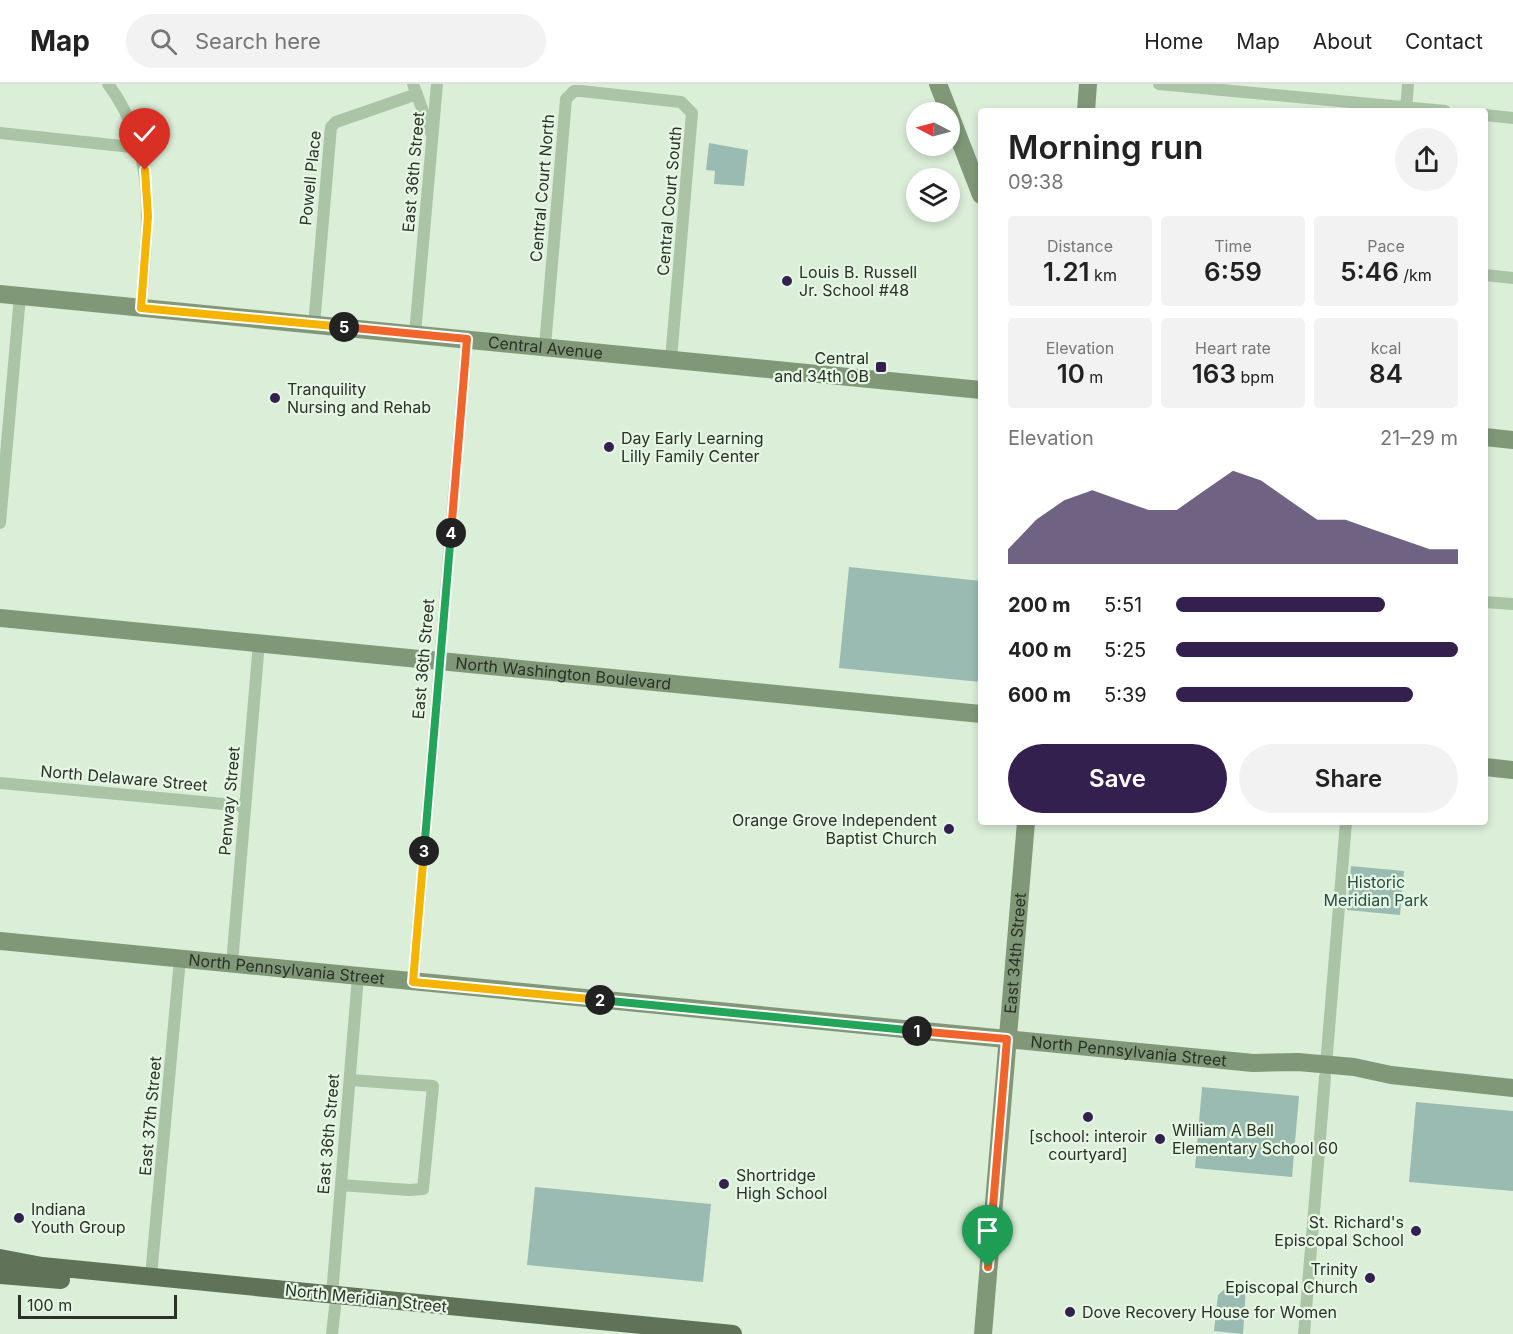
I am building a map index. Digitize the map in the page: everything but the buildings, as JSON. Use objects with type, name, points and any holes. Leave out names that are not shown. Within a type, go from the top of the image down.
[{"type":"main road","name":"North Meridian Street","points":[[0,1258],[42,1266],[151,1276],[333,1301],[610,1334]]},
{"type":"main road","name":"North Meridian Street","points":[[0,1275],[733,1334]]},
{"type":"street","points":[[108,84],[123,108],[141,148],[148,194],[141,308]]},
{"type":"street","name":"East 36th Street","points":[[415,334],[437,84]]},
{"type":"street","points":[[938,84],[945,102]]},
{"type":"street","points":[[1086,108],[1088,84]]},
{"type":"street","points":[[1159,84],[1396,108]]},
{"type":"street","points":[[1406,108],[1408,84]]},
{"type":"street","points":[[415,89],[432,137]]},
{"type":"street","name":"Powell Place","points":[[314,325],[331,127],[336,122],[415,89]]},
{"type":"street","name":"Central Court North","points":[[546,346],[566,99],[576,91],[630,96]]},
{"type":"street","name":"Central Court South","points":[[630,96],[681,102],[688,107],[692,116],[671,358]]},
{"type":"street","points":[[1488,115],[1513,118]]},
{"type":"street","points":[[0,133],[141,148]]},
{"type":"street","points":[[960,142],[978,187]]},
{"type":"street","points":[[1488,275],[1513,278]]},
{"type":"street","name":"Central Avenue","points":[[0,294],[978,390]]},
{"type":"street","points":[[0,523],[3,446],[20,296]]},
{"type":"street","name":"East 36th Street","points":[[413,982],[467,339]]},
{"type":"street","points":[[1488,437],[1513,440]]},
{"type":"street","points":[[1488,602],[1513,604]]},
{"type":"street","name":"North Washington Boulevard","points":[[0,618],[978,714]]},
{"type":"street","name":"Penway Street","points":[[232,964],[259,642]]},
{"type":"street","points":[[1488,767],[1513,770]]},
{"type":"street","name":"North Delaware Street","points":[[0,783],[245,806]]},
{"type":"street","name":"East 34th Street","points":[[983,1334],[1026,825]]},
{"type":"street","points":[[1304,1334],[1346,825]]},
{"type":"street","name":"North Pennsylvania Street","points":[[0,941],[1253,1063],[1297,1074],[1325,1071],[1354,1079],[1391,1075],[1513,1088]]},
{"type":"street","name":"East 37th Street","points":[[151,1276],[180,959]]},
{"type":"street","name":"East 36th Street","points":[[332,1334],[340,1185],[358,976]]},
{"type":"street","points":[[340,1185],[408,1190],[423,1188],[429,1141],[433,1086],[350,1080]]},
{"type":"green space","points":[[709,143],[748,150],[744,186],[714,184],[715,171],[706,170]]},
{"type":"green space","points":[[849,567],[978,581],[978,682],[839,668]]},
{"type":"green space","name":"Historic Meridian Park","points":[[1351,866],[1404,871],[1400,915],[1347,910]]},
{"type":"green space","points":[[1202,1087],[1299,1096],[1292,1177],[1195,1168]]},
{"type":"green space","points":[[1416,1102],[1513,1111],[1513,1191],[1409,1182]]},
{"type":"green space","points":[[535,1187],[711,1204],[703,1282],[527,1265]]},
{"type":"green space","points":[[1228,1286],[1246,1288],[1243,1334],[1214,1331],[1218,1295]]},
{"type":"place","name":"Louis B. Russell Jr. School #48","points":[[787,281]]},
{"type":"place","name":"Central and 34th OB","points":[[881,367]]},
{"type":"place","name":"Tranquility Nursing and Rehab","points":[[275,398]]},
{"type":"place","name":"Day Early Learning Lilly Family Center","points":[[609,447]]},
{"type":"place","name":"Orange Grove Independent Baptist Church","points":[[949,829]]},
{"type":"place","name":"[school: interoir courtyard]","points":[[1088,1117]]},
{"type":"place","name":"William A Bell Elementary School 60","points":[[1160,1139]]},
{"type":"place","name":"Shortridge High School","points":[[724,1184]]},
{"type":"place","name":"Indiana Youth Group","points":[[19,1218]]},
{"type":"place","name":"St. Richard's Episcopal School","points":[[1416,1231]]},
{"type":"place","name":"Trinity Episcopal Church","points":[[1370,1278]]},
{"type":"place","name":"Dove Recovery House for Women","points":[[1070,1312]]},
{"type":"route","points":[[145,170],[148,216],[141,308],[467,339],[413,982],[1007,1039],[988,1267]]}]
